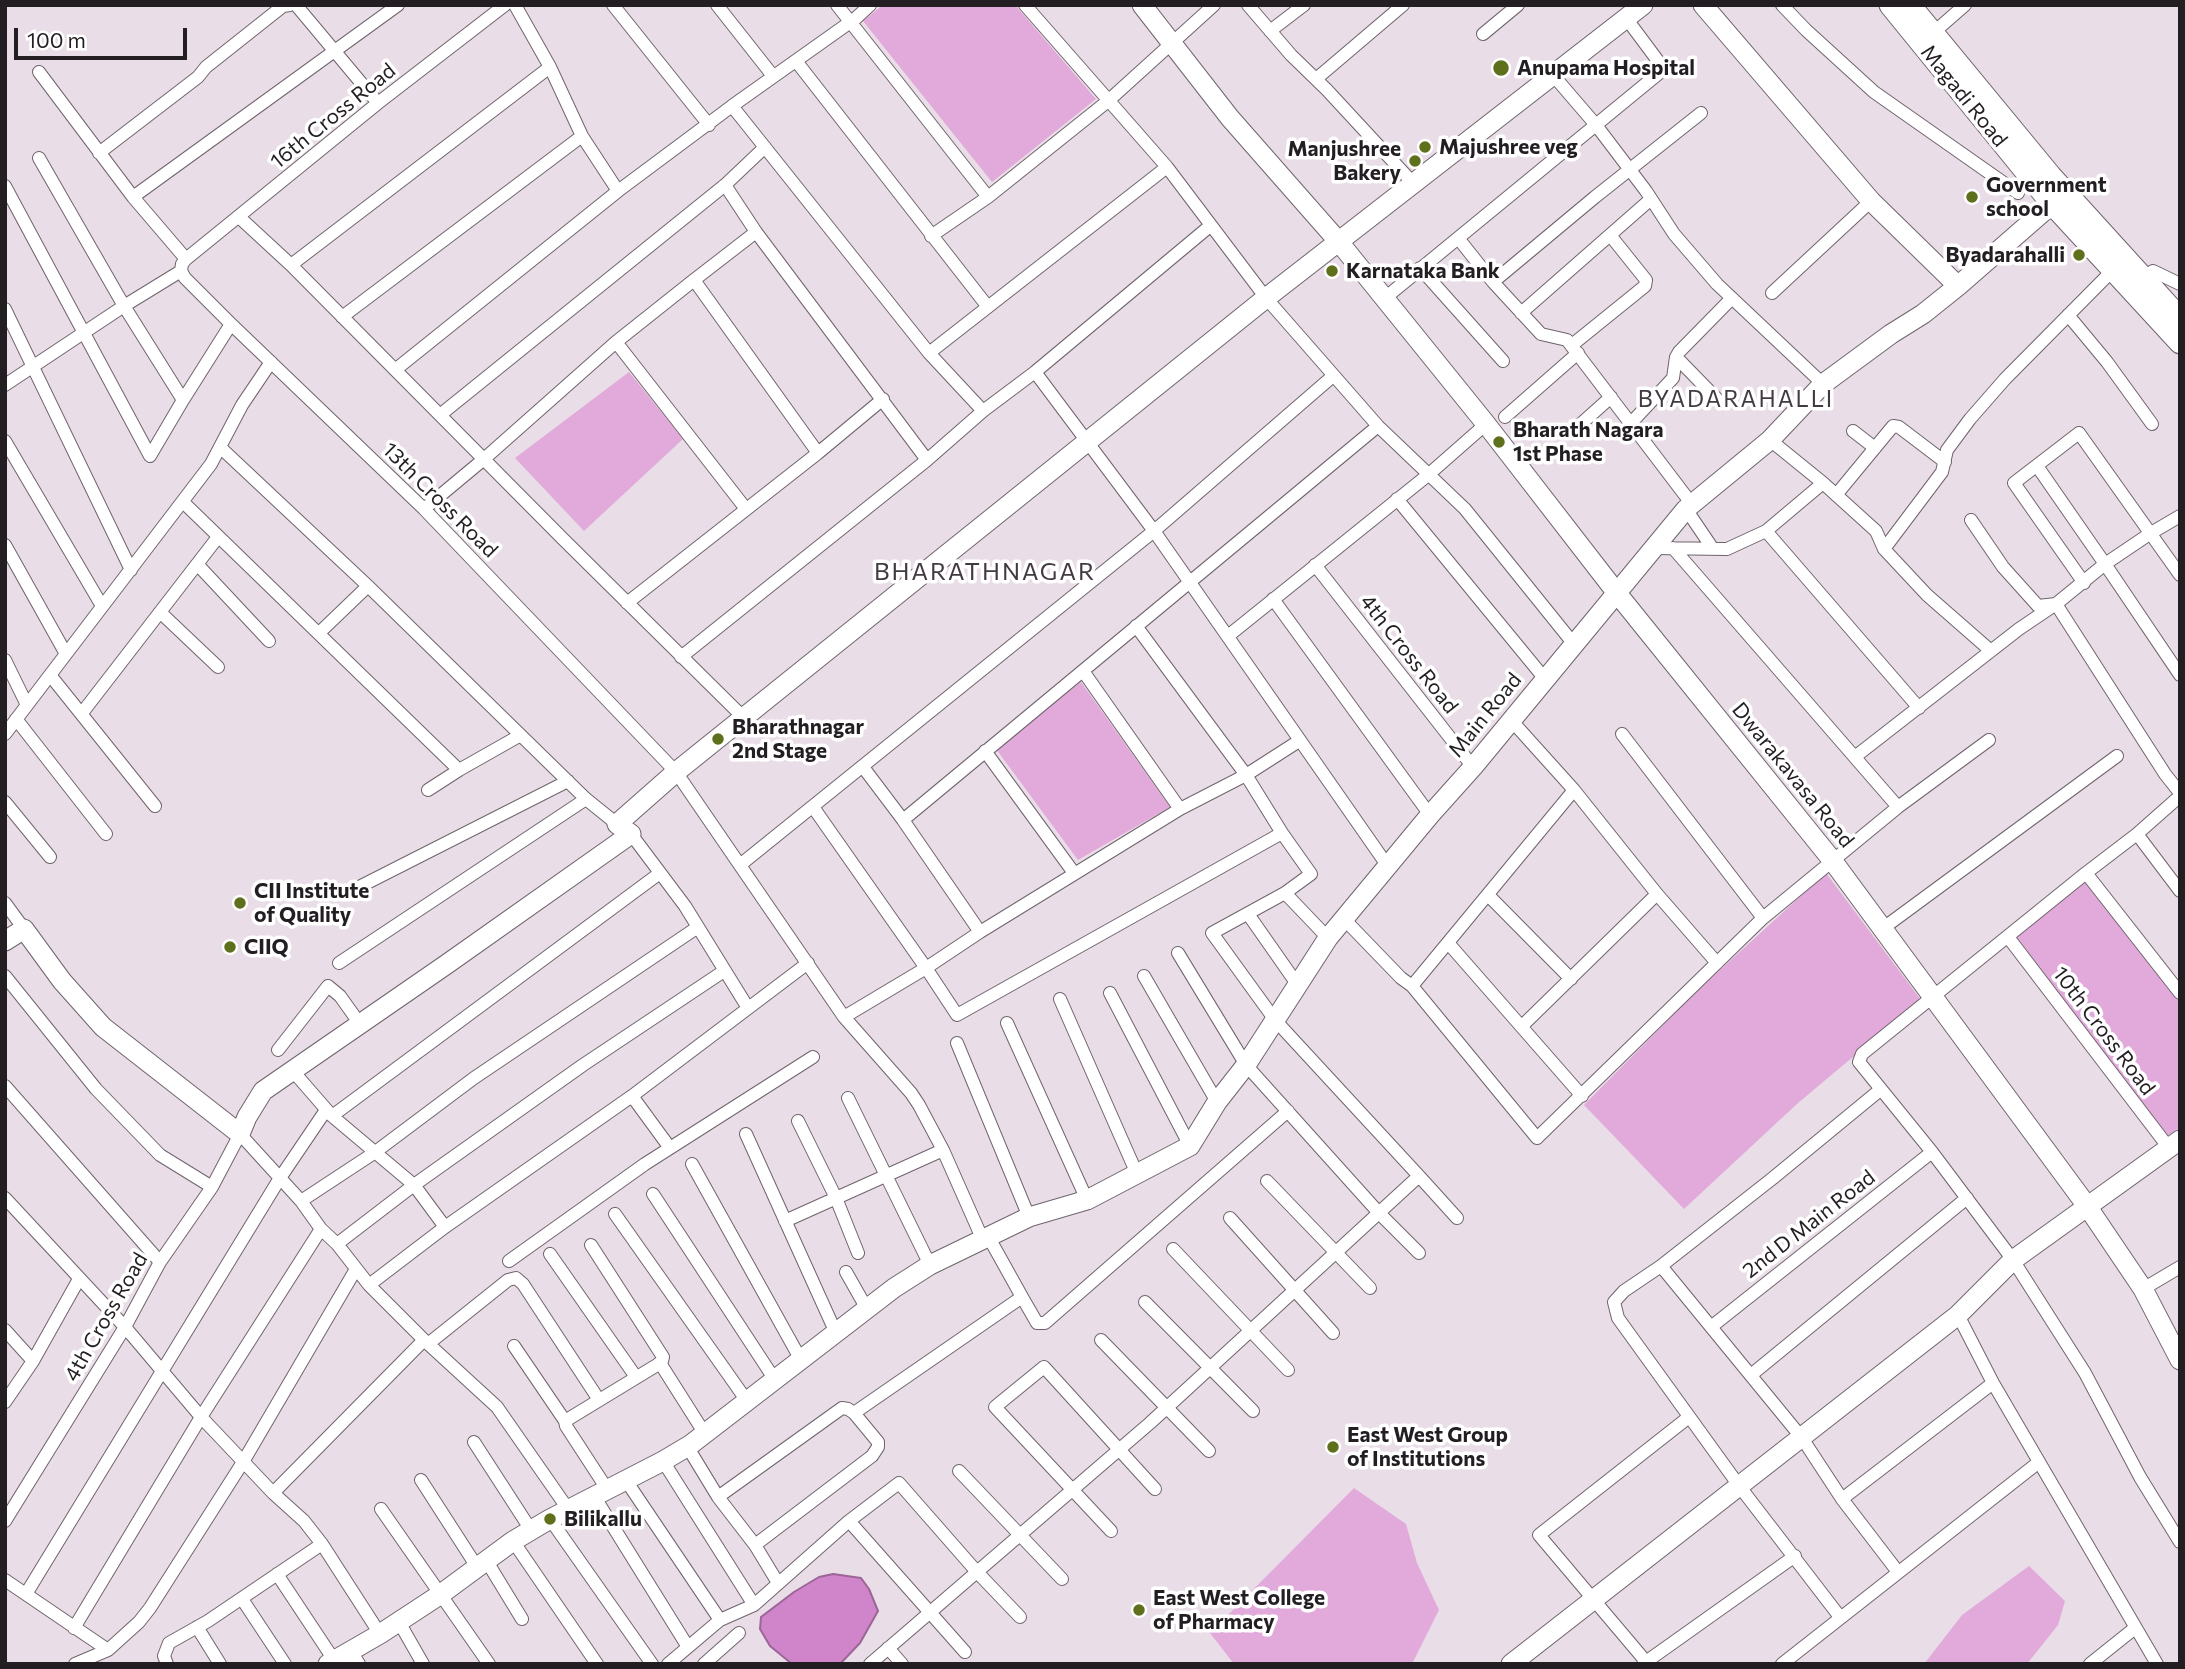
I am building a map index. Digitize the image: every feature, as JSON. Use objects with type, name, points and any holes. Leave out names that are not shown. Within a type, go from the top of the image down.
[{"type":"main road","name":"Magadi Road","points":[[1890,5],[2052,204],[2118,265]]},
{"type":"main road","name":"Magadi Road","points":[[1910,5],[2051,176],[2180,343]]},
{"type":"main road","name":"Magadi Road","points":[[2135,284],[2180,318]]},
{"type":"street","points":[[99,153],[198,77],[206,67],[283,6],[290,5]]},
{"type":"street","points":[[296,5],[377,103]]},
{"type":"street","points":[[133,197],[398,5]]},
{"type":"street","name":"16th Cross Road","points":[[5,385],[183,265],[377,103],[505,5]]},
{"type":"street","points":[[515,5],[550,67],[582,136],[618,191]]},
{"type":"street","points":[[613,5],[709,125]]},
{"type":"street","points":[[717,5],[773,76]]},
{"type":"street","points":[[837,5],[988,197]]},
{"type":"street","points":[[395,370],[618,191],[870,5]]},
{"type":"street","points":[[1025,5],[1167,167],[1266,298],[1378,426],[1465,509],[1573,643]]},
{"type":"street","name":"Dwarakavasa Road","points":[[1142,5],[1230,118],[1385,298],[1616,592],[1832,860],[2087,1206],[2143,1289],[2179,1357]]},
{"type":"street","points":[[931,236],[988,197],[1108,101],[1214,5]]},
{"type":"street","points":[[1248,5],[1413,183]]},
{"type":"street","points":[[1270,31],[1304,5]]},
{"type":"street","points":[[1316,79],[1403,5]]},
{"type":"street","points":[[1483,34],[1518,5]]},
{"type":"street","points":[[240,1134],[263,1091],[359,1024],[624,829],[676,772],[1266,298],[1643,5]]},
{"type":"street","points":[[1703,5],[1871,201],[1958,286]]},
{"type":"street","points":[[1782,5],[1874,92],[2018,192]]},
{"type":"street","points":[[1933,33],[1965,5]]},
{"type":"street","points":[[1385,298],[1664,69],[1626,18]]},
{"type":"street","points":[[796,61],[988,307]]},
{"type":"street","points":[[291,265],[550,67]]},
{"type":"street","name":"13th Cross Road","points":[[39,72],[183,265],[185,278],[424,509],[676,772],[844,1017],[911,1093],[943,1150],[985,1237],[1037,1323],[1045,1323],[1288,1111]]},
{"type":"street","points":[[1553,75],[1596,125],[1674,234],[1732,298],[1823,384]]},
{"type":"street","points":[[732,106],[929,353],[983,411]]},
{"type":"street","points":[[1493,282],[1701,113]]},
{"type":"street","points":[[342,317],[582,136]]},
{"type":"street","points":[[440,415],[725,185],[765,147]]},
{"type":"street","points":[[39,159],[124,306],[183,400]]},
{"type":"street","points":[[929,353],[1167,167]]},
{"type":"street","points":[[725,185],[756,232],[928,460]]},
{"type":"street","points":[[5,186],[150,456],[231,324]]},
{"type":"street","points":[[1521,313],[1651,199]]},
{"type":"street","points":[[1772,293],[1871,201]]},
{"type":"street","name":"Main Road","points":[[1190,1146],[1328,938],[1616,592],[1664,548],[1688,506],[1770,440],[1823,384],[1923,314],[2052,204]]},
{"type":"street","points":[[239,217],[291,265],[744,718]]},
{"type":"street","points":[[681,657],[928,460],[983,411],[1035,372],[1210,226]]},
{"type":"street","points":[[424,509],[616,342],[756,232]]},
{"type":"street","points":[[1505,417],[1645,286],[1646,280],[1610,235]]},
{"type":"street","points":[[1458,237],[1493,282],[1541,334],[1567,340],[1575,349],[1631,423],[1688,506],[1713,549]]},
{"type":"street","points":[[1884,549],[1942,472],[1951,443],[1970,418],[2118,265]]},
{"type":"street","points":[[1420,268],[1503,361]]},
{"type":"street","points":[[2135,284],[2153,271],[2180,284]]},
{"type":"street","points":[[694,280],[818,453]]},
{"type":"street","points":[[1631,423],[1673,378],[1676,357],[1732,298]]},
{"type":"street","points":[[5,309],[131,570]]},
{"type":"street","points":[[2068,315],[2107,362],[2152,424]]},
{"type":"street","points":[[616,342],[746,509]]},
{"type":"street","points":[[1676,357],[1717,399]]},
{"type":"street","points":[[5,734],[183,502],[221,448],[242,405],[271,362]]},
{"type":"street","points":[[1035,372],[1154,531],[1387,866]]},
{"type":"street","points":[[740,865],[1154,531],[1333,376]]},
{"type":"street","points":[[1573,431],[1611,397]]},
{"type":"street","points":[[627,603],[883,399]]},
{"type":"street","points":[[1228,636],[1428,475],[1486,424]]},
{"type":"street","points":[[1836,495],[1890,428],[1896,425],[1945,462]]},
{"type":"street","points":[[903,820],[1378,426]]},
{"type":"street","points":[[1853,431],[1875,448]]},
{"type":"street","points":[[2084,583],[2014,483],[2080,433],[2180,575]]},
{"type":"street","points":[[1770,440],[1876,531],[1884,549],[1927,595],[1991,651]]},
{"type":"street","points":[[5,441],[103,606]]},
{"type":"street","points":[[221,448],[368,586],[519,736],[586,799],[624,829],[685,906],[748,1008]]},
{"type":"street","points":[[2036,466],[2180,675]]},
{"type":"street","points":[[1664,548],[1727,549],[1766,531],[1823,483]]},
{"type":"street","points":[[1397,499],[1545,678]]},
{"type":"street","points":[[183,502],[460,770]]},
{"type":"street","points":[[1856,756],[2019,629],[2084,583],[2105,564],[2180,516]]},
{"type":"street","points":[[1971,520],[2003,567],[2038,606],[2056,604]]},
{"type":"street","points":[[1766,531],[1919,708]]},
{"type":"street","points":[[82,713],[218,537]]},
{"type":"street","points":[[5,545],[66,654]]},
{"type":"street","points":[[1664,548],[1856,756],[1898,807]]},
{"type":"street","points":[[197,564],[269,641]]},
{"type":"street","name":"4th Cross Road","points":[[1315,565],[1473,767]]},
{"type":"street","points":[[320,633],[368,586]]},
{"type":"street","points":[[1273,599],[1430,815]]},
{"type":"street","points":[[2056,604],[2180,795],[2137,834],[1862,1054],[1858,1062],[2013,1260],[2085,1373],[2140,1477],[2180,1542]]},
{"type":"street","points":[[160,612],[218,667]]},
{"type":"street","points":[[1136,626],[1246,775],[1311,874],[1285,893],[1212,933],[1275,1020],[1457,1217]]},
{"type":"street","points":[[5,660],[27,705]]},
{"type":"street","points":[[1083,671],[1180,809]]},
{"type":"street","points":[[50,675],[155,806]]},
{"type":"street","points":[[16,719],[106,834]]},
{"type":"street","points":[[1511,720],[1574,790],[1657,894],[1717,963]]},
{"type":"street","points":[[1622,734],[1763,918]]},
{"type":"street","points":[[428,790],[519,736]]},
{"type":"street","points":[[1344,919],[1412,986],[1537,1138],[1763,918],[1898,807],[1989,740]]},
{"type":"street","points":[[844,1017],[1074,873],[1180,809],[1246,775],[1299,741]]},
{"type":"street","points":[[985,751],[1074,873]]},
{"type":"street","points":[[1882,929],[2117,756]]},
{"type":"street","points":[[863,767],[981,932]]},
{"type":"street","points":[[361,886],[568,781]]},
{"type":"street","points":[[1412,986],[1574,790]]},
{"type":"street","points":[[339,963],[586,799]]},
{"type":"street","points":[[5,802],[50,857]]},
{"type":"street","points":[[813,807],[957,1015],[1282,833]]},
{"type":"street","points":[[2137,834],[2180,891]]},
{"type":"street","points":[[26,1594],[280,1178],[329,1113],[660,873]]},
{"type":"street","points":[[2086,873],[2180,993]]},
{"type":"street","points":[[1285,893],[1328,938]]},
{"type":"street","points":[[1522,1026],[1657,894]]},
{"type":"street","points":[[1489,895],[1571,979]]},
{"type":"street","points":[[5,903],[62,981],[103,1027],[240,1134],[301,1200],[369,1285],[497,1407],[568,1509]]},
{"type":"street","points":[[1248,914],[1297,984]]},
{"type":"street","points":[[301,1200],[374,1153],[474,1078],[698,928]]},
{"type":"street","points":[[5,941],[24,929]]},
{"type":"street","name":"10th Cross Road","points":[[2008,937],[2174,1144]]},
{"type":"street","points":[[1449,944],[1582,1096]]},
{"type":"street","points":[[1178,953],[1246,1065],[1379,1213],[1419,1253]]},
{"type":"street","points":[[369,1285],[445,1227],[632,1096],[808,963]]},
{"type":"street","points":[[337,1244],[414,1185],[583,1065],[724,971]]},
{"type":"street","points":[[5,976],[96,1089],[160,1155],[212,1187]]},
{"type":"street","points":[[1144,976],[1217,1102]]},
{"type":"street","points":[[278,1050],[328,986],[340,996],[359,1024]]},
{"type":"street","points":[[277,1574],[343,1660],[441,1594],[513,1541],[568,1509],[663,1461],[705,1434],[894,1288],[930,1265],[1029,1217],[1087,1200],[1190,1146],[1110,993]]},
{"type":"street","points":[[1060,999],[1137,1174]]},
{"type":"street","points":[[1007,1023],[1087,1200]]},
{"type":"street","points":[[957,1043],[1029,1217]]},
{"type":"street","points":[[509,1261],[670,1149],[813,1057]]},
{"type":"street","points":[[292,1070],[329,1113],[414,1185],[445,1227]]},
{"type":"street","points":[[5,1086],[160,1262]]},
{"type":"street","points":[[1840,1617],[1740,1487],[1618,1318],[1614,1301],[1773,1178],[1880,1090]]},
{"type":"street","points":[[632,1096],[670,1149]]},
{"type":"street","points":[[848,1098],[930,1265]]},
{"type":"street","points":[[798,1121],[836,1198],[858,1253]]},
{"type":"street","name":"4th Cross Road","points":[[5,1521],[125,1327],[160,1262],[212,1187],[240,1134]]},
{"type":"street","points":[[746,1134],[836,1333]]},
{"type":"street","points":[[1511,1664],[1958,1315],[2013,1260],[2174,1144]]},
{"type":"street","points":[[785,1221],[943,1150]]},
{"type":"street","name":"2nd D Main Road","points":[[1711,1327],[1931,1152]]},
{"type":"street","points":[[692,1164],[801,1360]]},
{"type":"street","points":[[870,1664],[1168,1407],[1419,1176]]},
{"type":"street","points":[[1267,1181],[1370,1288]]},
{"type":"street","points":[[653,1194],[775,1380]]},
{"type":"street","points":[[5,1198],[125,1327],[201,1417],[273,1493],[292,1509],[322,1544],[380,1634]]},
{"type":"street","points":[[1751,1375],[1967,1198]]},
{"type":"street","points":[[615,1214],[747,1401]]},
{"type":"street","points":[[1230,1218],[1333,1333]]},
{"type":"street","points":[[74,1628],[201,1417],[321,1228]]},
{"type":"street","points":[[565,1421],[660,1363],[663,1357],[591,1245]]},
{"type":"street","points":[[1173,1249],[1288,1370]]},
{"type":"street","points":[[550,1254],[636,1377]]},
{"type":"street","points":[[1661,1266],[1802,1438],[1842,1499],[1898,1572]]},
{"type":"street","points":[[2143,1289],[2180,1267]]},
{"type":"street","points":[[75,1664],[108,1650],[139,1622],[150,1608],[243,1462],[356,1269]]},
{"type":"street","points":[[846,1272],[867,1309]]},
{"type":"street","points":[[273,1493],[426,1342],[509,1280],[516,1278],[523,1284],[598,1400]]},
{"type":"street","points":[[5,1402],[33,1361],[79,1279]]},
{"type":"street","points":[[854,1413],[1021,1297]]},
{"type":"street","points":[[1145,1301],[1253,1411]]},
{"type":"street","points":[[1958,1315],[1993,1383],[2157,1664]]},
{"type":"street","points":[[5,1330],[33,1361]]},
{"type":"street","points":[[1101,1340],[1209,1451]]},
{"type":"street","points":[[514,1346],[565,1421],[600,1492],[688,1647]]},
{"type":"street","points":[[660,1363],[705,1434]]},
{"type":"street","points":[[1111,1531],[995,1407],[1044,1367],[1155,1489]]},
{"type":"street","points":[[1842,1499],[1993,1383]]},
{"type":"street","points":[[718,1497],[842,1408],[854,1413],[878,1442],[872,1456],[755,1545]]},
{"type":"street","points":[[1689,1417],[1539,1535],[1646,1663],[1795,1556]]},
{"type":"street","points":[[474,1442],[531,1530]]},
{"type":"street","points":[[687,1446],[718,1497],[755,1545],[778,1583]]},
{"type":"street","points":[[663,1461],[754,1605]]},
{"type":"street","points":[[1782,1664],[2039,1462]]},
{"type":"street","points":[[959,1471],[1062,1579]]},
{"type":"street","points":[[625,1479],[720,1620]]},
{"type":"street","points":[[421,1480],[522,1619]]},
{"type":"street","points":[[668,1664],[720,1620],[754,1605],[849,1521],[899,1483],[1020,1617]]},
{"type":"street","points":[[381,1509],[489,1664]]},
{"type":"street","points":[[550,1519],[652,1664]]},
{"type":"street","points":[[849,1521],[965,1652]]},
{"type":"street","points":[[513,1541],[597,1664]]},
{"type":"street","points":[[167,1664],[164,1657],[169,1643],[242,1599],[322,1544]]},
{"type":"street","points":[[5,1580],[108,1650]]},
{"type":"street","points":[[242,1599],[285,1664]]},
{"type":"street","points":[[399,1622],[424,1664]]},
{"type":"street","points":[[197,1627],[220,1664]]},
{"type":"street","points":[[2090,1664],[2135,1628]]},
{"type":"street","points":[[704,1664],[739,1633]]},
{"type":"street","points":[[888,1648],[902,1664]]},
{"type":"shaded area","points":[[883,5],[1015,5],[1096,99],[992,182],[863,21]]},
{"type":"shaded area","points":[[629,372],[683,439],[584,531],[515,458]]},
{"type":"shaded area","points":[[1081,682],[1170,807],[1078,860],[996,749]]},
{"type":"shaded area","points":[[1826,873],[1921,1000],[1798,1103],[1684,1209],[1584,1105],[1697,991]]},
{"type":"shaded area","points":[[2093,874],[2180,991],[2180,1127],[2165,1138],[2014,933]]},
{"type":"shaded area","points":[[1354,1488],[1406,1524],[1417,1563],[1439,1610],[1412,1664],[1234,1664],[1210,1633]]},
{"type":"shaded area","points":[[2029,1566],[2065,1601],[2058,1625],[2027,1664],[1924,1664],[1962,1615]]},
{"type":"shaded area","points":[[833,1574],[861,1578],[878,1611],[860,1643],[840,1664],[792,1664],[770,1646],[760,1629],[761,1617],[819,1577]]},
{"type":"place","name":"Anupama Hospital","points":[[1501,68]]},
{"type":"place","name":"Majushree veg","points":[[1425,147]]},
{"type":"place","name":"Manjushree Bakery","points":[[1415,161]]},
{"type":"place","name":"Government school","points":[[1972,197]]},
{"type":"place","name":"Byadarahalli","points":[[2079,255]]},
{"type":"place","name":"Karnataka Bank","points":[[1332,271]]},
{"type":"place","name":"Bharath Nagara 1st Phase","points":[[1499,442]]},
{"type":"place","name":"Bharathnagar 2nd Stage","points":[[718,739]]},
{"type":"place","name":"CII Institute of Quality","points":[[240,903]]},
{"type":"place","name":"CIIQ","points":[[230,947]]},
{"type":"place","name":"East West Group of Institutions","points":[[1333,1447]]},
{"type":"place","name":"Bilikallu","points":[[550,1519]]},
{"type":"place","name":"East West College of Pharmacy","points":[[1139,1610]]},
{"type":"district","name":"BYADARAHALLI","points":[[1736,399]]},
{"type":"district","name":"BHARATHNAGAR","points":[[985,572]]}]
